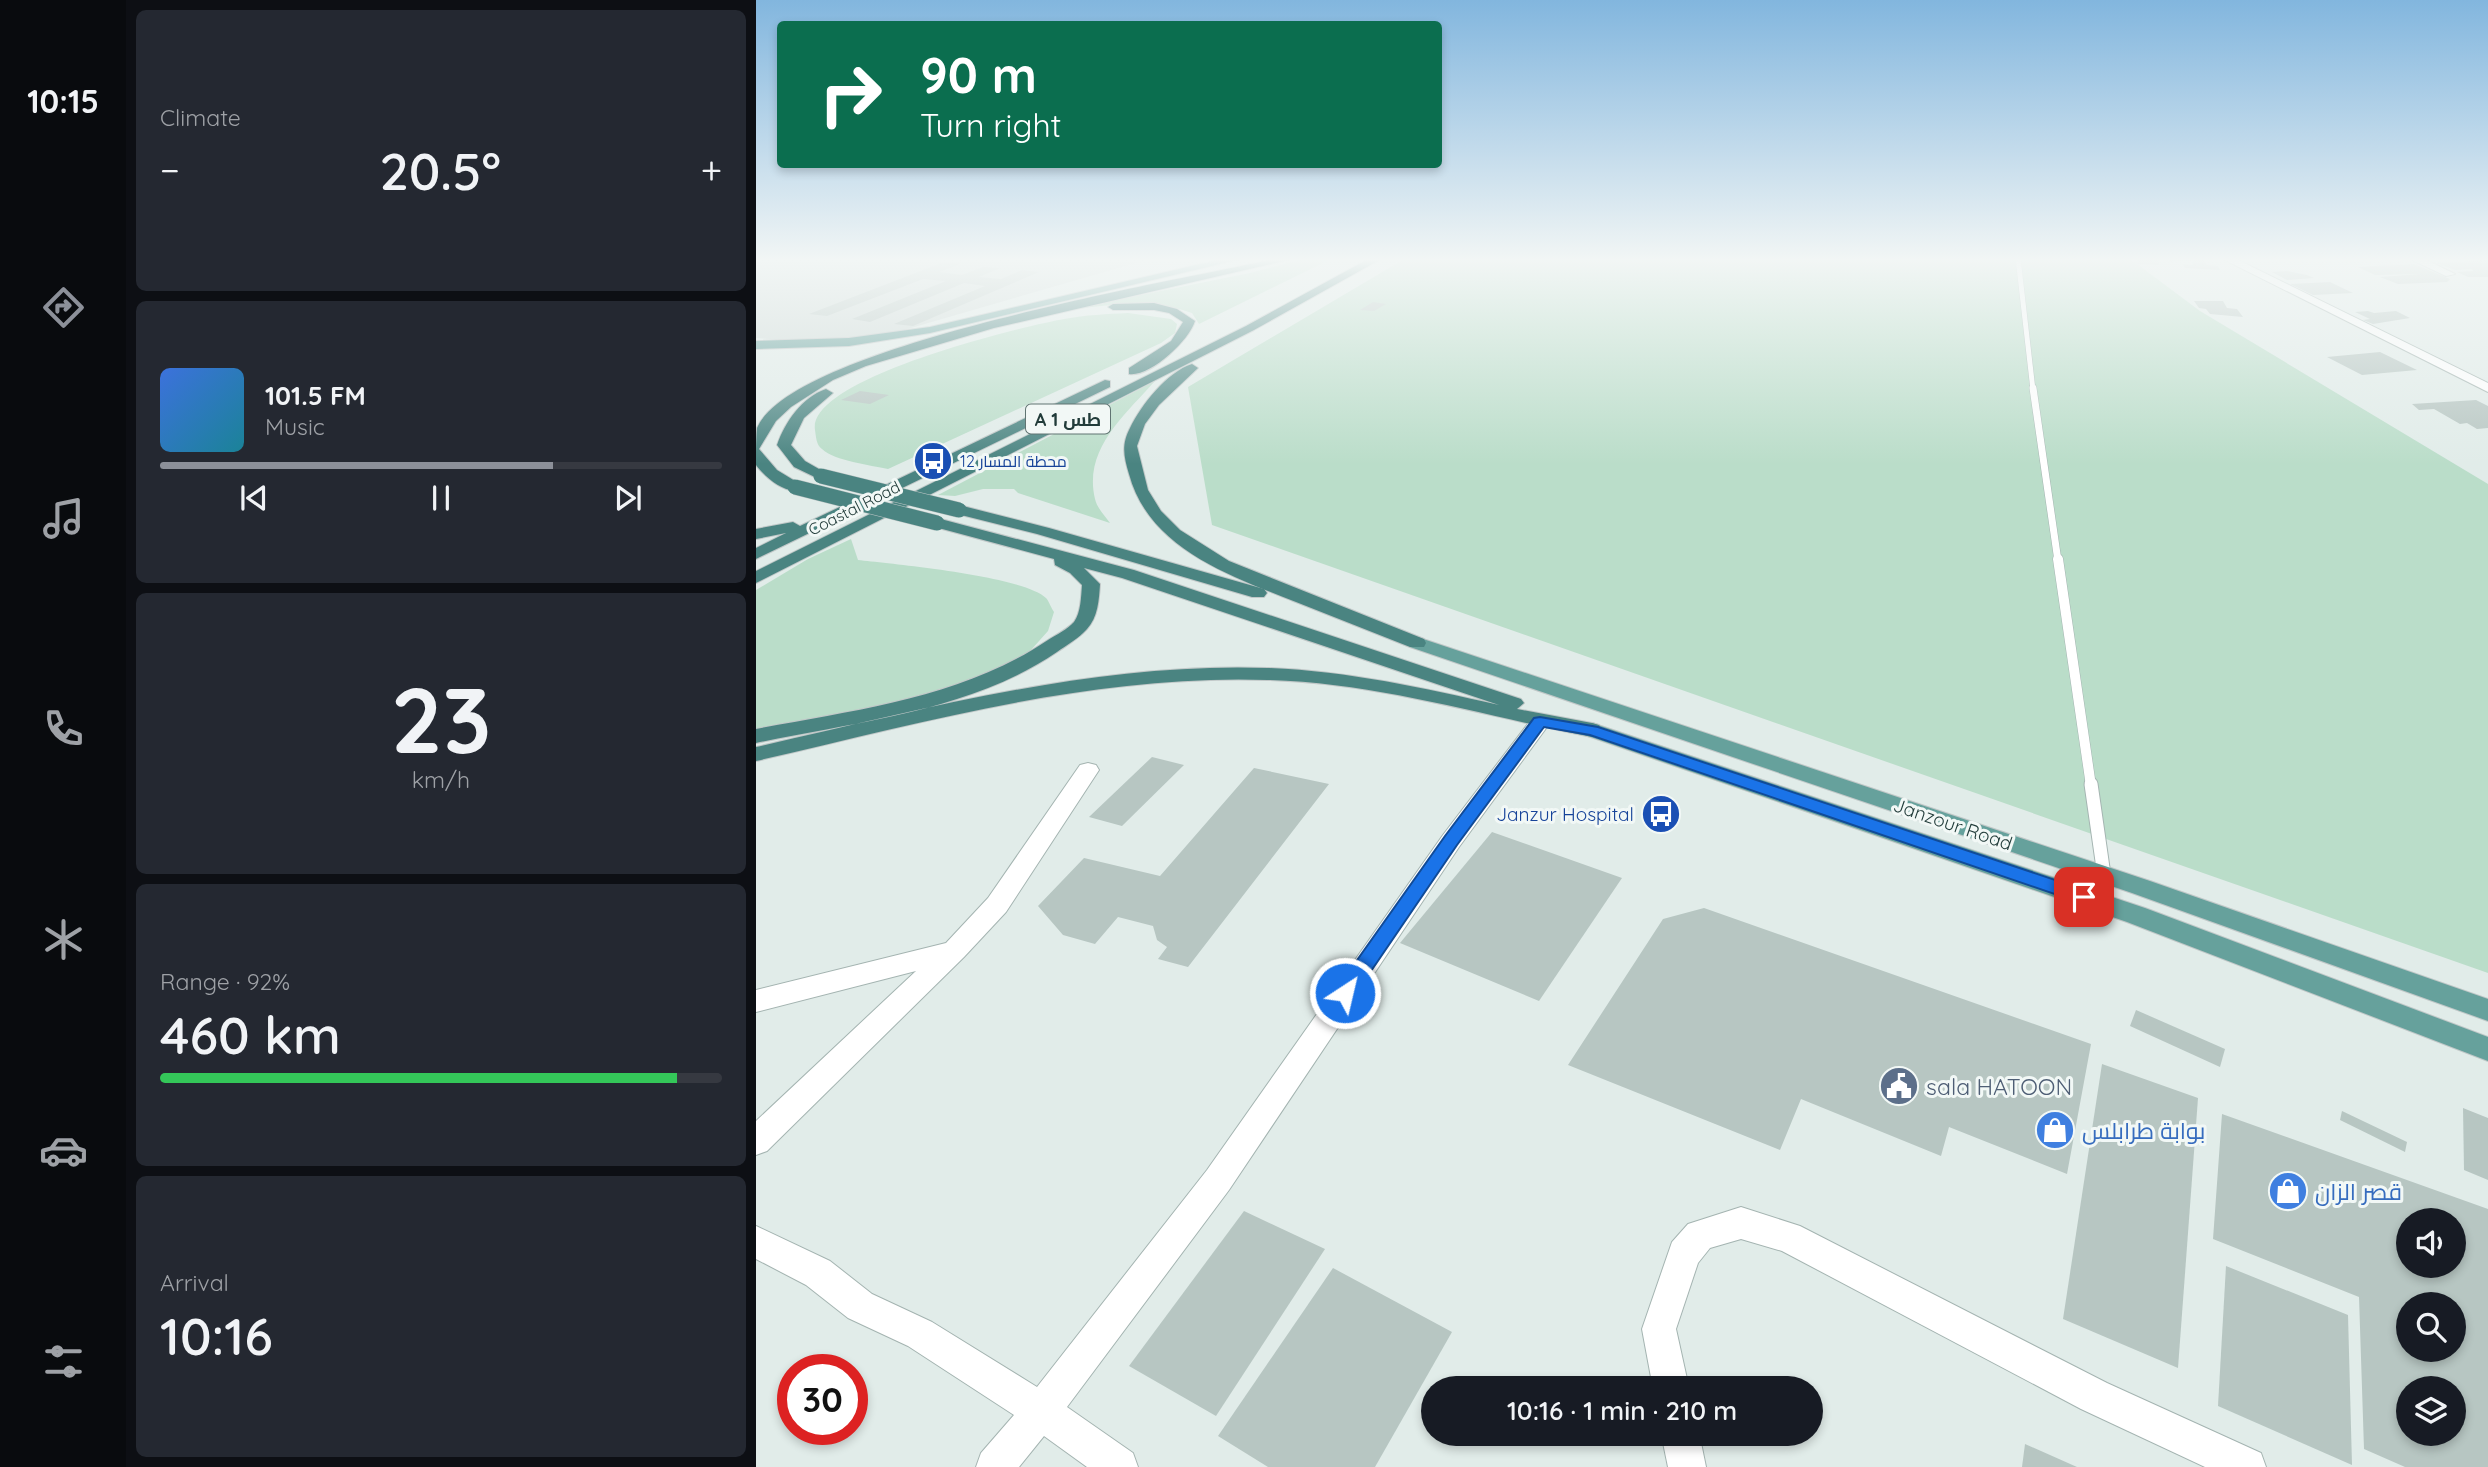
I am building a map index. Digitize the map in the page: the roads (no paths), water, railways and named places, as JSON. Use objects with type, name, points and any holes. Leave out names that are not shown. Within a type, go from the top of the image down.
[{"type":"highway","points":[[756,446],[762,427],[783,406],[814,385],[853,367],[987,326]]},
{"type":"highway","points":[[1015,326],[922,351],[870,369],[836,386],[807,405],[790,424],[784,445],[791,457],[806,470],[821,476],[1154,562],[1417,643]]},
{"type":"highway","points":[[1133,371],[1175,343],[1188,331],[1188,326]]},
{"type":"highway","name":"Coastal Road","points":[[756,554],[1220,326]]},
{"type":"highway","name":"Coastal Road","points":[[756,578],[1253,326]]},
{"type":"highway","points":[[1250,328],[1174,380],[1147,411],[1130,446],[1135,478],[1151,510],[1185,543],[1227,568],[1417,643]]},
{"type":"highway","points":[[756,453],[762,465],[778,478],[796,487],[1034,547],[1230,607],[1592,730]]},
{"type":"highway","points":[[756,534],[835,514]]},
{"type":"highway","points":[[756,736],[968,687],[1014,669],[1053,648],[1081,625],[1090,606],[1091,584],[1076,569],[1034,547]]},
{"type":"highway","points":[[756,754],[984,703],[1074,687],[1179,676],[1269,675],[1342,680],[1440,697],[1540,722],[1592,730]]},
{"type":"main road","points":[[756,345],[849,342],[945,326]]},
{"type":"main road","name":"Janzour Road","points":[[1417,643],[2104,875],[2488,1010]]},
{"type":"main road","name":"Janzour Road","points":[[1592,730],[2136,915],[2488,1049]]},
{"type":"street","points":[[2363,326],[2488,388]]},
{"type":"street","points":[[995,1467],[1218,1181],[1451,841],[1540,722]]},
{"type":"street","points":[[756,1141],[955,950],[997,905],[1088,770]]},
{"type":"street","points":[[756,1001],[955,950]]},
{"type":"street","points":[[1669,1376],[1659,1329],[1684,1254],[1700,1235],[1741,1223],[1788,1237],[2094,1396],[2247,1467]]},
{"type":"street","points":[[756,1242],[818,1273],[860,1306],[920,1334],[1041,1411],[1119,1467]]},
{"type":"street","points":[[1682,1446],[1686,1467]]},
{"type":"lane","points":[[2026,326],[2104,875]]},
{"type":"place","name":"محطة المسار 12","points":[[933,461]]},
{"type":"place","name":"Janzur Hospital","points":[[1661,814]]},
{"type":"place","name":"sala HATOON","points":[[1899,1086]]},
{"type":"place","name":"بوابة طرابلس","points":[[2055,1130]]},
{"type":"place","name":"قصر الزان","points":[[2288,1191]]}]
